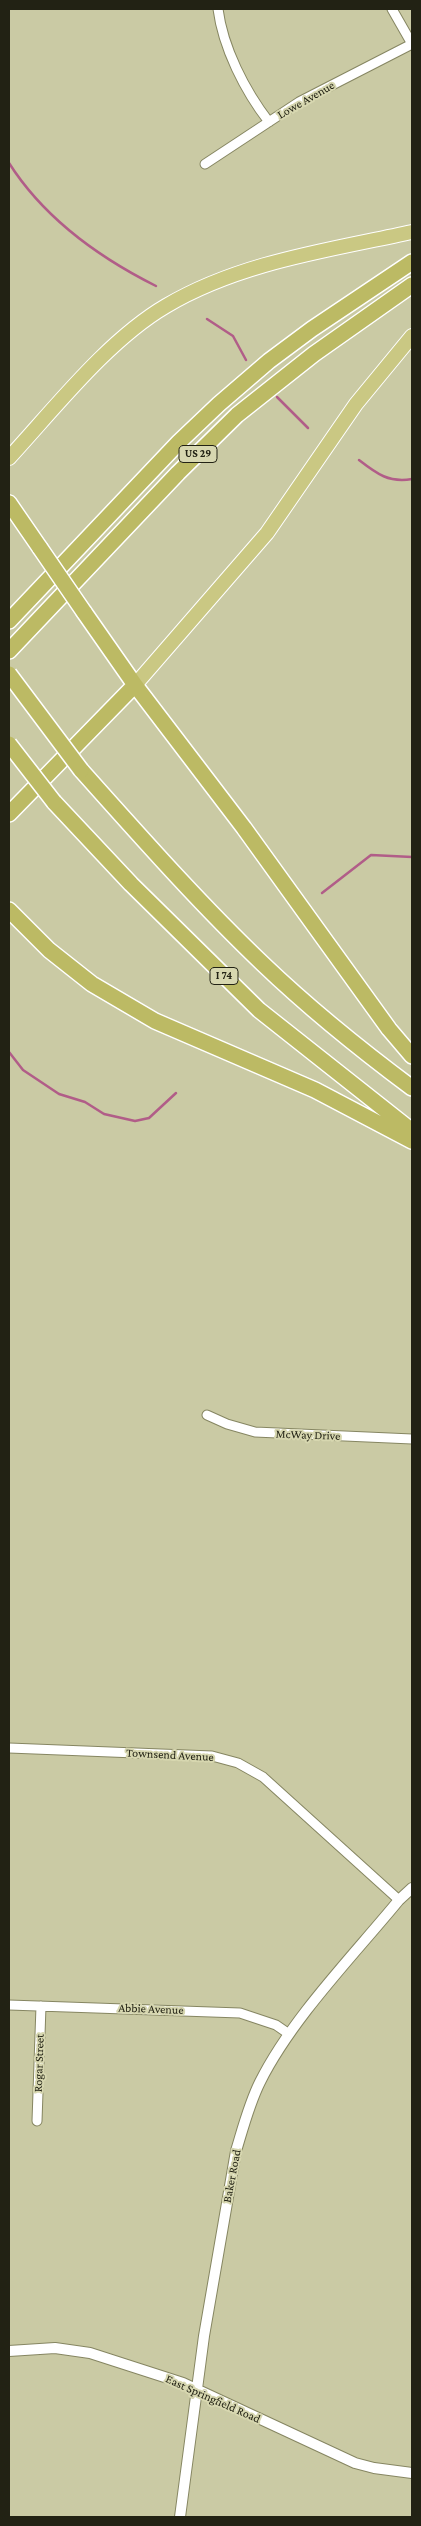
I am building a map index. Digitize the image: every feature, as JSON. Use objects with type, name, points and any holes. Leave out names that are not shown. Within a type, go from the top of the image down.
[{"type":"highway","points":[[9,458],[122,338],[166,306],[214,283],[264,265],[412,232]]},
{"type":"highway","name":"US 29","points":[[9,621],[179,442],[219,404],[269,361],[312,329],[412,262]]},
{"type":"highway","name":"US 29","points":[[9,651],[178,473],[237,415],[314,354],[412,285]]},
{"type":"highway","points":[[9,814],[135,685],[267,533],[356,404],[412,336]]},
{"type":"highway","points":[[9,503],[135,685],[244,828],[388,1029],[412,1056]]},
{"type":"highway","points":[[9,674],[81,770],[166,865],[263,965],[374,1060],[412,1088]]},
{"type":"highway","name":"I 74","points":[[9,744],[54,802],[131,884],[258,1010],[412,1131]]},
{"type":"highway","points":[[9,910],[49,950],[92,984],[147,1016],[315,1090],[412,1141]]},
{"type":"street","points":[[218,9],[220,24],[237,66],[270,122]]},
{"type":"street","points":[[392,9],[412,44]]},
{"type":"street","name":"Lowe Avenue","points":[[205,164],[299,102],[412,44]]},
{"type":"street","name":"McWay Drive","points":[[207,1415],[227,1424],[255,1432],[412,1439]]},
{"type":"street","name":"Townsend Avenue","points":[[9,1748],[212,1756],[238,1763],[263,1777],[399,1900]]},
{"type":"street","name":"Baker Road","points":[[180,2517],[187,2480],[196,2389],[236,2151],[243,2124],[259,2084],[289,2034],[399,1900],[412,1888]]},
{"type":"street","name":"Abbie Avenue","points":[[9,2005],[240,2012],[276,2025],[289,2034]]},
{"type":"street","name":"Rogar Street","points":[[37,2121],[41,2006]]},
{"type":"street","name":"East Springfield Road","points":[[9,2351],[55,2348],[90,2353],[196,2389],[211,2398],[355,2463],[383,2470],[412,2473]]},
{"type":"waterway","points":[[9,163],[39,201],[74,234],[113,262],[156,286]]},
{"type":"waterway","points":[[207,319],[233,336],[246,360]]},
{"type":"waterway","points":[[277,397],[308,428]]},
{"type":"waterway","points":[[359,460],[384,476],[397,480],[412,479]]},
{"type":"waterway","points":[[322,893],[371,855],[412,857]]},
{"type":"waterway","points":[[9,1052],[23,1070],[59,1094],[85,1102],[104,1114],[135,1121],[149,1118],[176,1093]]}]
